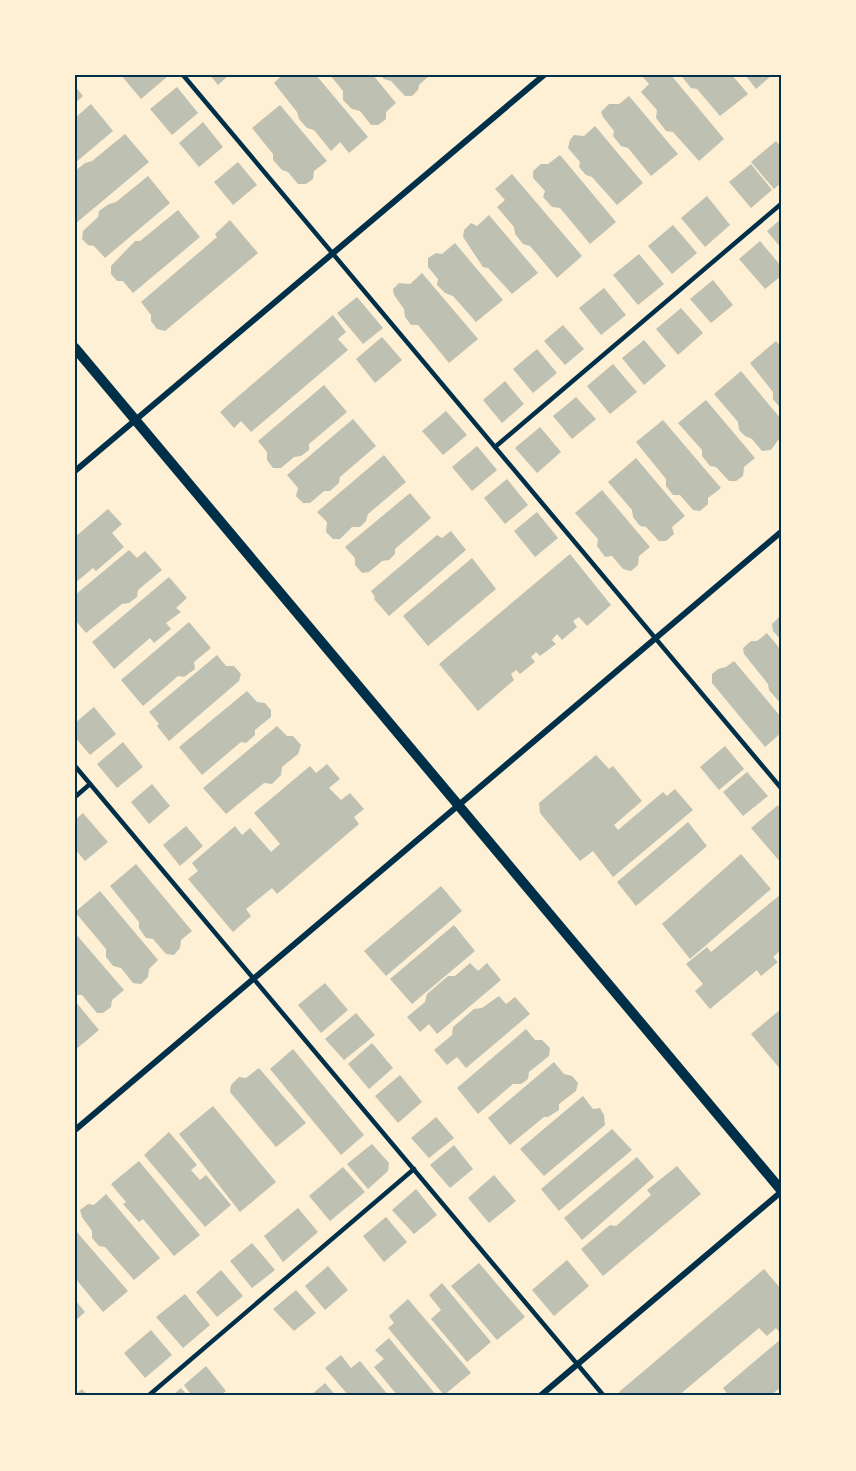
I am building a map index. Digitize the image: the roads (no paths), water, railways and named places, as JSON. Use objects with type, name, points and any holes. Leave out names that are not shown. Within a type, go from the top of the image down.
[{"type":"street","points":[[75,471],[543,75]]},
{"type":"street","points":[[75,348],[781,1191],[540,1396]]},
{"type":"street","points":[[75,1130],[781,532]]},
{"type":"lane","points":[[183,75],[781,788]]},
{"type":"lane","points":[[495,447],[781,204]]},
{"type":"lane","points":[[75,766],[604,1396]]},
{"type":"lane","points":[[75,797],[90,784]]},
{"type":"lane","points":[[148,1396],[414,1169]]}]
